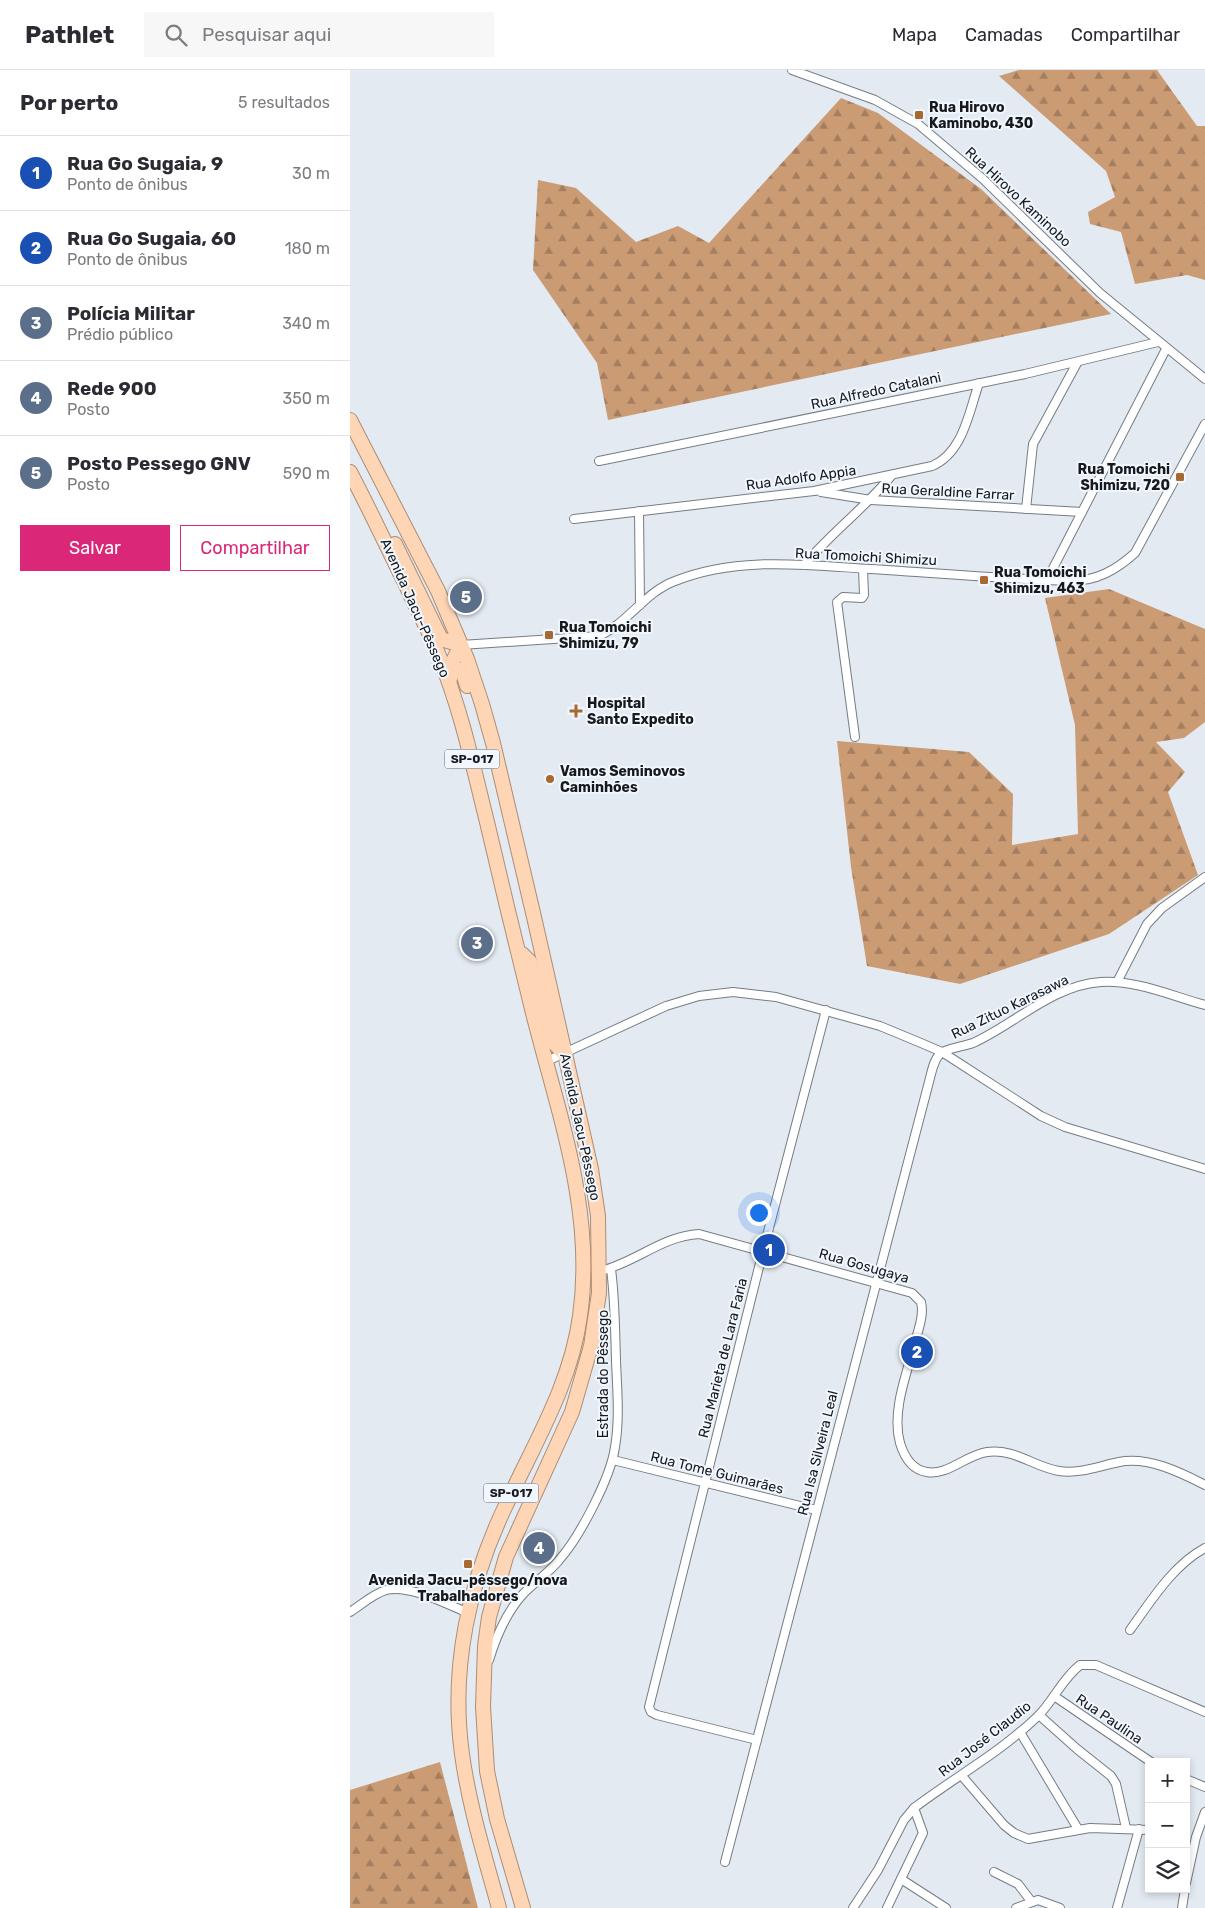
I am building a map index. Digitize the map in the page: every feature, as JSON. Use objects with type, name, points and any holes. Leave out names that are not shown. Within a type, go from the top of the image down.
[{"type":"highway","name":"Avenida Jacu-Pêssego","points":[[350,420],[453,623],[482,704],[500,772],[586,1147],[605,1270],[586,1368],[568,1420],[506,1557],[489,1617],[482,1680],[487,1771],[523,1908]]},
{"type":"highway","name":"Avenida Jacu-Pêssego","points":[[350,472],[371,512],[450,680],[469,746],[545,1062],[564,1125],[580,1200],[584,1275],[580,1317],[559,1392],[489,1544],[468,1613],[460,1679],[462,1750],[468,1787],[498,1908]]},
{"type":"highway","points":[[371,512],[385,524],[441,639],[461,645],[451,665],[450,680]]},
{"type":"highway","points":[[399,550],[410,562],[442,629],[447,631],[453,623]]},
{"type":"highway","points":[[450,680],[457,669],[463,672],[489,760],[500,772]]},
{"type":"highway","points":[[518,950],[530,962],[551,1040],[565,1054]]},
{"type":"highway","points":[[551,1083],[554,1070],[562,1072],[576,1129],[586,1147]]},
{"type":"street","name":"Rua Hirovo Kaminobo","points":[[792,70],[875,100],[918,124],[982,179],[1100,293],[1166,349],[1205,379]]},
{"type":"street","name":"Rua Alfredo Catalani","points":[[598,461],[1077,363],[1158,342]]},
{"type":"street","points":[[1047,580],[1166,349]]},
{"type":"street","points":[[1026,509],[1033,444],[1077,363]]},
{"type":"street","name":"Rua Adolfo Appia","points":[[574,519],[814,491],[932,466],[948,457],[958,441],[979,382]]},
{"type":"street","name":"Rua Tomoichi Shimizu","points":[[461,645],[599,636],[613,629],[668,584],[692,576],[753,565],[804,565],[1047,580],[1078,581],[1099,577],[1121,565],[1135,553],[1205,424]]},
{"type":"street","points":[[804,565],[823,544],[871,500],[892,475]]},
{"type":"street","name":"Rua Geraldine Farrar","points":[[814,491],[871,500],[1082,512]]},
{"type":"street","points":[[639,511],[640,605]]},
{"type":"street","points":[[855,737],[837,602],[843,597],[862,598],[864,596],[863,569]]},
{"type":"street","points":[[1117,982],[1147,924],[1162,908],[1205,878]]},
{"type":"street","name":"Rua Zituo Karasawa","points":[[942,1052],[974,1042],[1058,995],[1099,982],[1117,982],[1138,986],[1205,1005]]},
{"type":"street","points":[[545,1062],[666,1006],[699,996],[733,992],[776,996],[880,1026],[942,1052],[1041,1116],[1092,1136],[1205,1169]]},
{"type":"street","name":"Rua Marieta de Lara Faria","points":[[757,1740],[651,1712],[649,1704],[762,1251],[826,1010]]},
{"type":"street","name":"Rua Isa Silveira Leal","points":[[725,1862],[875,1281],[930,1078],[937,1058],[942,1052]]},
{"type":"street","name":"Rua Gosugaya","points":[[605,1270],[669,1239],[688,1235],[716,1237],[912,1293],[921,1302],[922,1317],[898,1417],[898,1430],[906,1458],[918,1470],[936,1473],[977,1454],[993,1451],[1014,1454],[1060,1471],[1090,1470],[1126,1461],[1149,1462],[1205,1485]]},
{"type":"street","name":"Estrada do Pêssego","points":[[482,1680],[491,1653],[509,1612],[522,1595],[560,1560],[572,1543],[589,1512],[612,1460],[618,1428],[618,1408],[614,1302],[605,1270]]},
{"type":"street","name":"Rua Tome Guimarães","points":[[612,1460],[816,1510]]},
{"type":"street","points":[[1130,1630],[1178,1568],[1190,1556],[1205,1548]]},
{"type":"street","points":[[350,1612],[383,1592],[394,1589],[420,1594],[468,1613]]},
{"type":"street","name":"Rua José Claudio","points":[[853,1908],[878,1870],[904,1820],[914,1808],[962,1776],[1020,1732],[1039,1715],[1074,1670],[1085,1664],[1096,1665],[1205,1712]]},
{"type":"street","name":"Rua Paulina","points":[[1054,1696],[1145,1758]]},
{"type":"street","points":[[1039,1715],[1063,1738],[1111,1776],[1118,1789],[1126,1828]]},
{"type":"street","points":[[1020,1732],[1078,1829]]},
{"type":"street","points":[[962,1776],[995,1816],[1021,1837],[1035,1840],[1078,1829],[1145,1830]]},
{"type":"street","points":[[1190,1781],[1205,1787]]},
{"type":"street","points":[[887,1908],[923,1833],[914,1808]]},
{"type":"street","points":[[1190,1865],[1196,1837],[1205,1812]]},
{"type":"street","points":[[1118,1908],[1139,1829]]},
{"type":"street","points":[[1190,1836],[1196,1837]]},
{"type":"street","points":[[994,1872],[1018,1884],[1031,1901]]},
{"type":"street","points":[[901,1879],[946,1908]]},
{"type":"street","points":[[1182,1908],[1184,1893]]},
{"type":"street","points":[[1016,1908],[1031,1901],[1044,1902],[1060,1908]]},
{"type":"green space","points":[[1019,70],[1157,70],[1197,126],[1205,126],[1205,280],[1187,275],[1135,284],[1121,232],[1090,224],[1088,212],[1115,197],[1106,171],[999,76]]},
{"type":"green space","points":[[841,98],[878,113],[981,189],[1111,314],[608,420],[597,363],[533,270],[538,180],[576,188],[636,242],[678,226],[709,243]]},
{"type":"green space","points":[[1109,589],[1205,629],[1205,722],[1184,738],[1156,742],[1185,772],[1168,792],[1198,875],[1109,934],[960,984],[867,966],[851,867],[837,741],[969,752],[1013,794],[1012,845],[1078,834],[1075,725],[1045,598]]},
{"type":"green space","points":[[440,1762],[478,1908],[350,1908],[350,1790]]},
{"type":"place","name":"Rua Hirovo Kaminobo, 430","points":[[919,115]]},
{"type":"place","name":"Rua Tomoichi Shimizu, 720","points":[[1180,477]]},
{"type":"place","name":"Rua Tomoichi Shimizu, 463","points":[[984,580]]},
{"type":"place","name":"Posto Pessego GNV","points":[[466,597]]},
{"type":"place","name":"Rua Tomoichi Shimizu, 79","points":[[549,635]]},
{"type":"place","name":"Hospital Santo Expedito","points":[[576,711]]},
{"type":"place","name":"Vamos Seminovos Caminhões","points":[[550,779]]},
{"type":"place","name":"Polícia Militar","points":[[477,943]]},
{"type":"place","name":"Rua Go Sugaia, 9","points":[[769,1250]]},
{"type":"place","name":"Rua Go Sugaia, 60","points":[[917,1352]]},
{"type":"place","name":"Rede 900","points":[[539,1548]]},
{"type":"place","name":"Avenida Jacu-pêssego/nova Trabalhadores","points":[[468,1564]]}]
